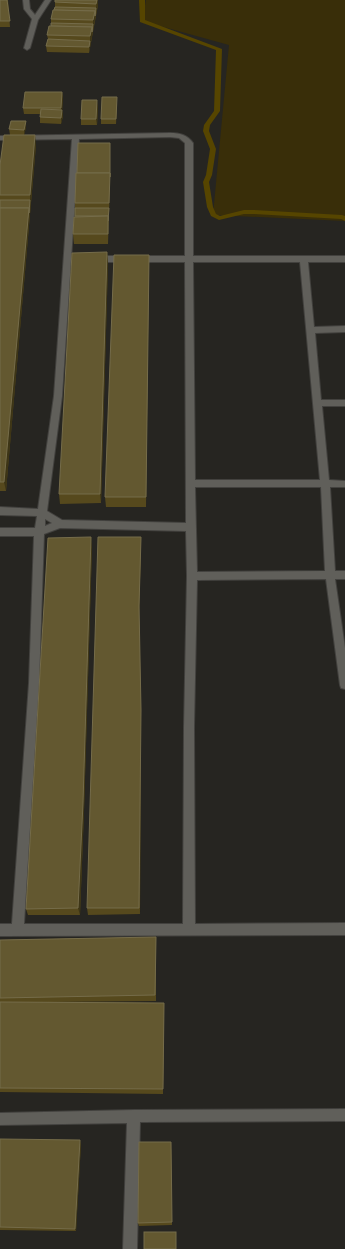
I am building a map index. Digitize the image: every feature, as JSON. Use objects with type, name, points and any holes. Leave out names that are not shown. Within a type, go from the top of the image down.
[{"type":"street","points":[[26,0],[27,9],[35,18]]},
{"type":"street","points":[[27,48],[35,18],[40,14],[48,0]]},
{"type":"street","points":[[0,138],[162,135],[180,136],[186,138],[189,143],[190,483],[192,576],[189,727],[189,930]]},
{"type":"street","points":[[18,928],[34,683],[39,532],[43,513],[58,396],[71,259],[76,136]]},
{"type":"street","points":[[90,259],[345,259]]},
{"type":"street","points":[[304,259],[325,484],[330,575],[345,681]]},
{"type":"street","points":[[310,330],[345,329]]},
{"type":"street","points":[[318,403],[345,403]]},
{"type":"street","points":[[190,483],[345,484]]},
{"type":"street","points":[[0,511],[43,513],[60,524]]},
{"type":"street","points":[[0,532],[39,532],[60,524],[191,527]]},
{"type":"street","points":[[192,576],[345,575]]},
{"type":"street","points":[[0,930],[18,928],[189,930],[345,929]]},
{"type":"street","points":[[0,1119],[134,1116],[345,1115]]},
{"type":"street","points":[[130,1249],[134,1116]]},
{"type":"shaded area","points":[[146,0],[345,0],[345,221],[213,215],[229,45],[142,21]]},
{"type":"building","points":[[0,0],[7,0],[10,21],[0,21]]},
{"type":"building","points":[[55,0],[97,0],[96,4],[55,2]]},
{"type":"building","points":[[55,7],[96,8],[95,16],[95,11],[54,10]]},
{"type":"building","points":[[53,10],[95,11],[93,20],[51,19]]},
{"type":"building","points":[[51,23],[93,24],[92,32],[92,27],[51,26]]},
{"type":"building","points":[[49,26],[92,27],[90,36],[47,35]]},
{"type":"building","points":[[48,39],[90,41],[89,47],[46,46]]},
{"type":"building","points":[[25,92],[62,92],[61,108],[23,108]]},
{"type":"building","points":[[102,97],[117,97],[116,119],[101,119]]},
{"type":"building","points":[[82,100],[97,100],[96,119],[81,119]]},
{"type":"building","points":[[41,109],[62,110],[61,118],[40,117]]},
{"type":"building","points":[[11,121],[26,121],[24,130],[9,129]]},
{"type":"building","points":[[4,135],[35,135],[30,195],[0,195],[0,165]]},
{"type":"building","points":[[78,143],[110,143],[110,173],[77,173]]},
{"type":"building","points":[[76,173],[110,173],[109,203],[75,203]]},
{"type":"building","points":[[0,200],[30,200],[29,213],[29,208],[0,208]]},
{"type":"building","points":[[0,208],[29,208],[4,482],[0,482]]},
{"type":"building","points":[[75,208],[109,208],[108,221],[108,216],[75,216]]},
{"type":"building","points":[[108,216],[108,234],[73,234],[74,217]]},
{"type":"building","points":[[107,252],[100,494],[59,494],[72,253]]},
{"type":"building","points":[[114,255],[149,255],[146,497],[105,497]]},
{"type":"building","points":[[91,537],[83,803],[78,908],[26,909],[48,538]]},
{"type":"building","points":[[98,537],[141,537],[139,606],[141,710],[139,908],[87,908]]},
{"type":"building","points":[[156,937],[155,995],[0,998],[0,940]]},
{"type":"building","points":[[0,1002],[164,1003],[163,1089],[0,1088]]},
{"type":"building","points":[[0,1139],[80,1140],[75,1229],[0,1227]]},
{"type":"building","points":[[139,1142],[171,1142],[172,1222],[138,1223]]},
{"type":"building","points":[[144,1232],[176,1232],[176,1249],[144,1249]]},
{"type":"waterway","points":[[142,0],[142,21],[219,49],[217,111],[207,125],[206,131],[213,149],[209,175],[206,182],[210,207],[213,215],[219,218],[244,212],[254,212],[342,217],[345,219]]}]
